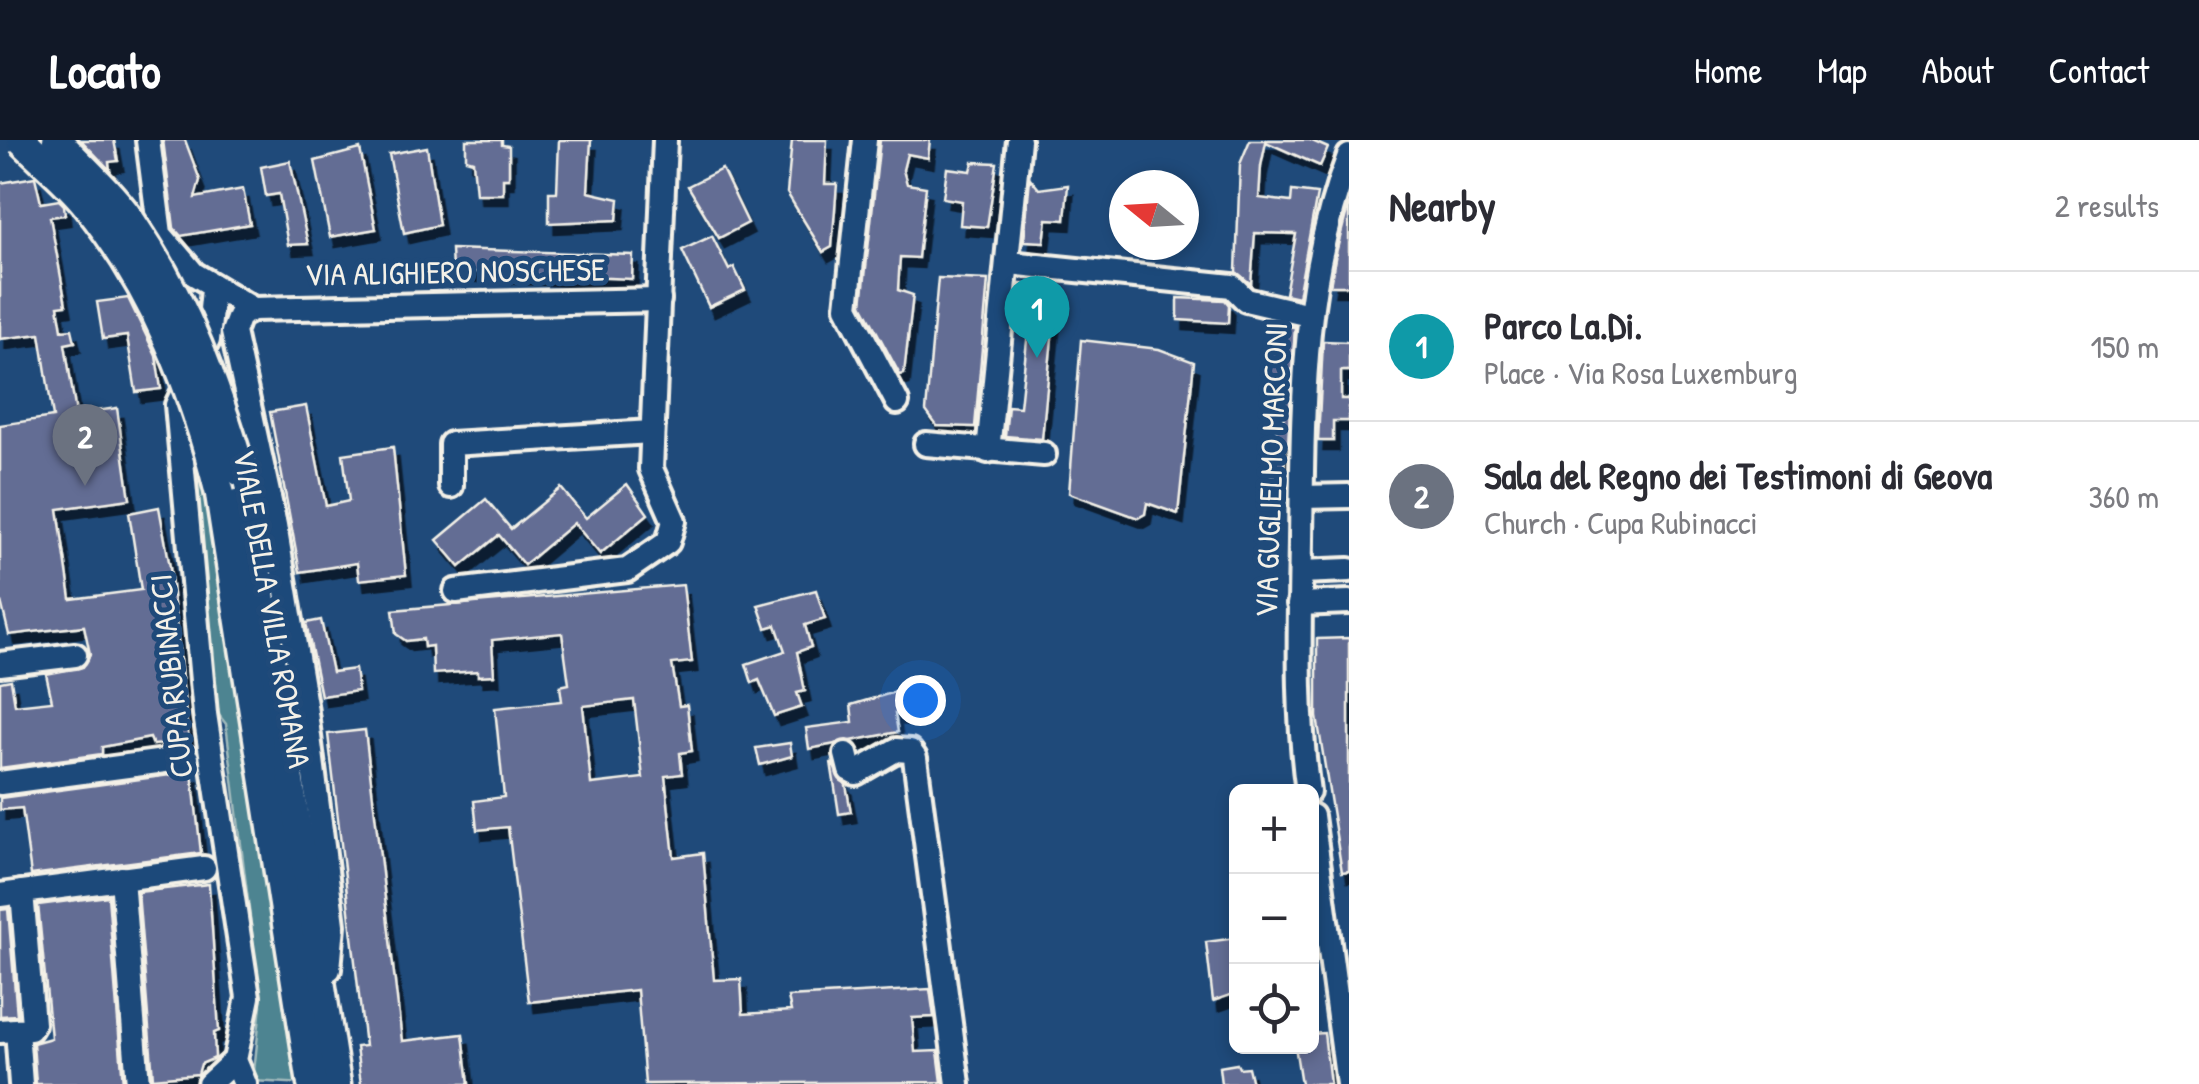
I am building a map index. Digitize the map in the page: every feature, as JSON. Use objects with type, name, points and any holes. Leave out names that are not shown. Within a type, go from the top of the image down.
[{"type":"main road","name":"VIALE DELLA VILLA ROMANA","points":[[22,140],[86,203],[151,298],[201,418],[220,494],[312,1084]]},
{"type":"main road","name":"VIALE DELLA VILLA ROMANA","points":[[57,140],[132,222],[180,301],[224,413],[241,472],[336,1084]]},
{"type":"street","points":[[148,140],[160,234],[213,289],[252,309],[234,323],[233,332],[275,525],[327,867],[333,925],[329,969],[319,976]]},
{"type":"street","points":[[456,591],[627,570],[645,562],[668,542],[674,521],[652,478],[665,140]]},
{"type":"street","points":[[865,140],[847,306],[897,402]]},
{"type":"street","points":[[988,450],[1018,140]]},
{"type":"street","name":"VIA GUGLIELMO MARCONI","points":[[1307,784],[1298,717],[1309,315],[1322,235],[1349,156]]},
{"type":"street","points":[[1009,264],[1232,286],[1246,300],[1309,315]]},
{"type":"street","name":"CUPA RUBINACCI","points":[[213,289],[208,340],[176,405],[205,714],[248,997],[235,1060]]},
{"type":"street","name":"VIA ALIGHIERO NOSCHESE","points":[[252,309],[658,300]]},
{"type":"street","points":[[451,486],[451,444],[652,432]]},
{"type":"street","points":[[926,444],[1044,454]]},
{"type":"street","points":[[1302,497],[1349,496]]},
{"type":"street","points":[[1301,572],[1349,570]]},
{"type":"street","points":[[1299,604],[1349,602]]},
{"type":"street","points":[[0,664],[75,655]]},
{"type":"street","points":[[846,754],[850,770],[856,773],[896,750],[910,750],[915,758],[958,1084]]},
{"type":"street","points":[[0,783],[187,758]]},
{"type":"street","points":[[21,1084],[8,1031],[30,1029],[33,1024],[11,893],[204,868]]},
{"type":"street","points":[[1319,868],[1348,1084]]},
{"type":"street","points":[[122,878],[138,1084]]},
{"type":"street","points":[[210,1084],[235,1060],[245,1084]]},
{"type":"green space","points":[[183,406],[201,461],[305,1084],[253,1081],[261,1005],[226,724],[215,710]]},
{"type":"building","points":[[81,140],[114,140],[118,161],[109,162],[110,170]]},
{"type":"building","points":[[163,140],[185,140],[200,180],[195,198],[243,189],[250,224],[181,236],[174,228]]},
{"type":"building","points":[[466,140],[502,140],[502,145],[509,146],[509,178],[503,178],[503,194],[476,194],[473,161],[466,159]]},
{"type":"building","points":[[559,140],[591,140],[588,192],[619,199],[617,220],[549,223],[549,192],[557,192]]},
{"type":"building","points":[[792,140],[827,140],[825,184],[837,184],[832,247],[823,252],[787,193]]},
{"type":"building","points":[[880,140],[930,140],[928,158],[907,154],[903,170],[907,184],[926,187],[918,258],[900,257],[898,290],[913,295],[904,374],[900,375],[862,304]]},
{"type":"building","points":[[1250,140],[1310,140],[1328,148],[1320,166],[1266,142],[1261,166],[1259,198],[1291,202],[1292,191],[1317,194],[1298,297],[1285,294],[1296,234],[1255,233],[1251,284],[1236,272],[1240,164]]},
{"type":"building","points":[[427,147],[439,225],[404,233],[389,154]]},
{"type":"building","points":[[360,149],[376,229],[330,237],[315,161]]},
{"type":"building","points":[[290,161],[308,244],[288,245],[279,194],[266,196],[261,167]]},
{"type":"building","points":[[973,162],[997,163],[987,227],[960,225],[962,201],[943,198],[947,168],[971,171]]},
{"type":"building","points":[[722,169],[748,223],[719,238],[688,186]]},
{"type":"building","points":[[35,177],[41,203],[59,200],[64,205],[65,215],[50,217],[66,305],[58,306],[62,330],[72,329],[75,342],[65,344],[76,414],[117,408],[130,499],[58,509],[71,599],[141,590],[129,513],[159,507],[170,567],[189,742],[153,745],[150,738],[102,747],[102,754],[0,768],[0,682],[11,680],[15,705],[52,701],[46,674],[83,667],[90,654],[84,626],[9,635],[0,597],[0,425],[53,417],[40,334],[0,339],[0,183]]},
{"type":"building","points":[[1030,178],[1039,189],[1068,185],[1065,220],[1047,219],[1044,242],[1024,241]]},
{"type":"building","points":[[1349,203],[1349,286],[1330,286],[1336,253]]},
{"type":"building","points":[[712,236],[729,270],[734,267],[745,290],[709,307],[682,250]]},
{"type":"building","points":[[451,249],[633,255],[632,279],[452,271]]},
{"type":"building","points":[[938,278],[988,280],[975,427],[937,426],[926,411]]},
{"type":"building","points":[[1020,284],[1057,287],[1042,439],[1005,436],[1008,406],[1020,407],[1030,312],[1017,311]]},
{"type":"building","points":[[128,298],[156,356],[161,389],[136,392],[127,336],[103,339],[97,302]]},
{"type":"building","points":[[1178,298],[1225,300],[1229,305],[1228,323],[1178,320]]},
{"type":"building","points":[[1267,325],[1295,327],[1288,445],[1276,445],[1276,428],[1283,428],[1285,377],[1267,376]]},
{"type":"building","points":[[1081,340],[1159,349],[1194,362],[1178,514],[1147,503],[1145,514],[1138,518],[1069,493]]},
{"type":"building","points":[[1323,341],[1349,342],[1349,371],[1341,371],[1341,399],[1349,399],[1349,421],[1333,421],[1333,441],[1318,441]]},
{"type":"building","points":[[306,406],[326,506],[349,501],[343,454],[393,447],[406,575],[359,580],[357,563],[300,572],[270,412]]},
{"type":"building","points":[[1272,449],[1285,449],[1284,476],[1271,476]]},
{"type":"building","points":[[627,484],[648,514],[600,554],[574,523],[524,565],[499,535],[460,567],[437,540],[486,499],[511,529],[561,488],[586,518]]},
{"type":"building","points":[[683,585],[692,662],[672,664],[679,706],[687,705],[692,751],[680,753],[682,774],[665,776],[674,857],[703,853],[714,980],[741,979],[743,1014],[791,1011],[788,997],[930,989],[934,1017],[912,1018],[915,1052],[938,1051],[942,1082],[645,1084],[637,990],[529,1002],[508,827],[477,830],[474,801],[504,797],[495,708],[562,701],[560,686],[569,684],[562,633],[492,640],[494,675],[478,676],[478,671],[433,674],[432,646],[424,647],[423,639],[406,641],[396,634],[393,610]],"holes":[[[634,700],[643,778],[591,784],[583,706]]]},
{"type":"building","points":[[816,590],[825,619],[805,625],[811,647],[797,652],[805,691],[797,693],[802,707],[774,716],[759,680],[752,683],[746,664],[785,651],[776,625],[766,628],[758,605]]},
{"type":"building","points":[[321,620],[332,672],[355,669],[358,691],[321,696],[306,623]]},
{"type":"building","points":[[1349,638],[1349,871],[1342,872],[1317,717],[1317,639]]},
{"type":"building","points":[[905,689],[903,715],[895,714],[898,732],[809,749],[806,728],[853,722],[851,705]]},
{"type":"building","points":[[365,730],[402,1041],[463,1034],[469,1084],[361,1084],[356,1047],[365,1046],[328,734]]},
{"type":"building","points":[[790,743],[792,756],[760,765],[756,748]]},
{"type":"building","points":[[831,762],[846,785],[851,812],[839,814]]},
{"type":"building","points":[[192,772],[201,853],[31,875],[22,808],[0,810],[0,798]]},
{"type":"building","points":[[209,884],[219,1031],[214,1033],[215,1058],[201,1064],[198,1074],[153,1078],[138,892]]},
{"type":"building","points":[[108,896],[123,1084],[36,1084],[33,1043],[51,1038],[38,905]]},
{"type":"building","points":[[8,909],[17,1015],[0,1016],[0,910]]},
{"type":"building","points":[[1229,939],[1229,995],[1213,1001],[1206,942]]},
{"type":"building","points":[[1319,1033],[1324,1033],[1330,1084],[1301,1084],[1296,1054],[1319,1054]]},
{"type":"building","points":[[1237,1064],[1239,1068],[1248,1067],[1252,1084],[1221,1084],[1219,1067]]},
{"type":"place","name":"Parco La.Di.","points":[[1037,358]]},
{"type":"place","name":"Sala del Regno dei Testimoni di Geova","points":[[85,486]]}]
